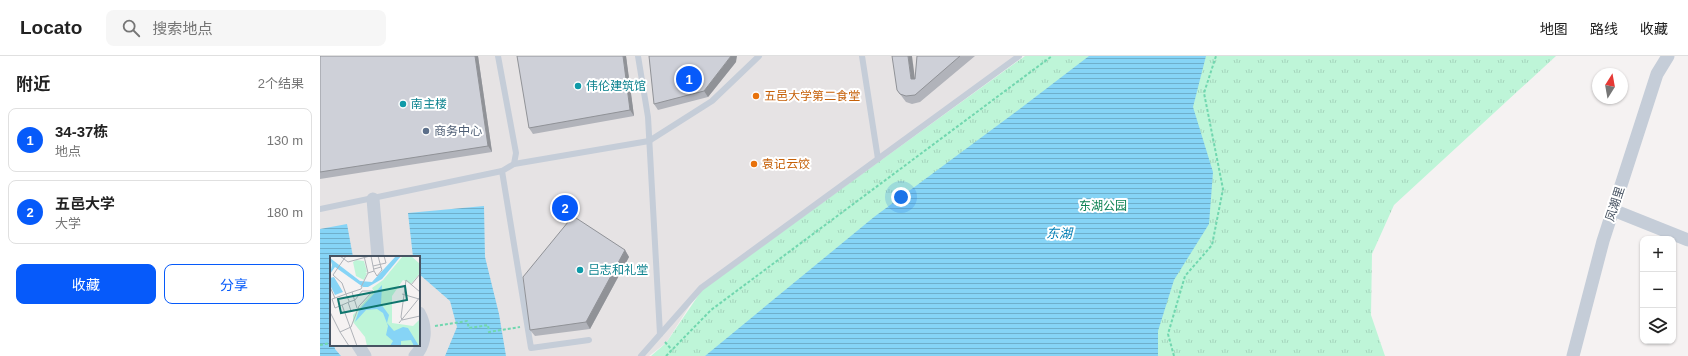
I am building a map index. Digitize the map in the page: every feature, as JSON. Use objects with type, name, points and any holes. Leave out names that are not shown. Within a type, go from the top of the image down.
[{"type":"street","name":"凤潮里","points":[[1573,356],[1613,210],[1657,74],[1668,56]]},
{"type":"street","points":[[373,199],[378,256]]},
{"type":"street","points":[[1613,210],[1688,240]]},
{"type":"street","points":[[415,356],[424,341],[424,328],[420,316]]},
{"type":"street","points":[[359,346],[365,356]]},
{"type":"lane","points":[[498,56],[516,153],[514,164]]},
{"type":"lane","points":[[638,56],[648,117],[660,334]]},
{"type":"lane","points":[[320,209],[502,171],[514,164],[649,141],[712,100],[759,56]]},
{"type":"lane","points":[[862,56],[878,159]]},
{"type":"lane","points":[[641,356],[700,288],[1019,56]]},
{"type":"lane","points":[[502,171],[531,348],[589,340]]},
{"type":"path","points":[[666,356],[711,310],[1052,56]]},
{"type":"path","points":[[1174,356],[1168,334],[1186,276],[1212,245],[1223,189],[1204,93],[1216,56]]},
{"type":"path","points":[[424,328],[468,321],[469,328],[488,325],[489,332],[527,326]]},
{"type":"path","points":[[320,345],[330,343]]},
{"type":"shaded area","points":[[320,56],[1019,56],[701,288],[666,343],[649,356],[320,356]]},
{"type":"green space","name":"东湖公园","points":[[1025,56],[1556,56],[1394,205],[1372,254],[1371,315],[1385,356],[651,356],[666,343],[702,290]]},
{"type":"water","name":"东湖","points":[[1089,56],[1206,56],[1193,107],[1213,172],[1209,224],[1174,280],[1158,331],[1158,356],[705,356],[874,217]]},
{"type":"water","points":[[484,206],[485,257],[499,314],[506,356],[445,356],[457,327],[450,301],[420,275],[420,256],[413,256],[408,213]]},
{"type":"water","points":[[347,224],[353,256],[330,256],[330,346],[334,346],[341,356],[320,356],[320,229]]},
{"type":"building","name":"南主楼","points":[[320,56],[475,56],[488,146],[320,172]]},
{"type":"building","name":"伟伦建筑馆","points":[[517,56],[623,56],[630,110],[529,128]]},
{"type":"building","points":[[649,56],[731,56],[704,91],[654,104]]},
{"type":"building","points":[[892,56],[908,56],[911,79],[915,79],[917,56],[960,56],[915,95],[906,96],[900,94],[897,90]]},
{"type":"building","name":"吕志和礼堂","points":[[573,216],[625,250],[586,322],[530,330],[523,277]]},
{"type":"place","name":"34-37栋","points":[[689,79]]},
{"type":"place","name":"伟伦建筑馆","points":[[578,86]]},
{"type":"place","name":"五邑大学第二食堂","points":[[756,96]]},
{"type":"place","name":"南主楼","points":[[403,104]]},
{"type":"place","name":"商务中心","points":[[426,131]]},
{"type":"place","name":"袁记云饺","points":[[754,164]]},
{"type":"place","name":"五邑大学","points":[[565,208]]},
{"type":"place","name":"吕志和礼堂","points":[[580,270]]}]
